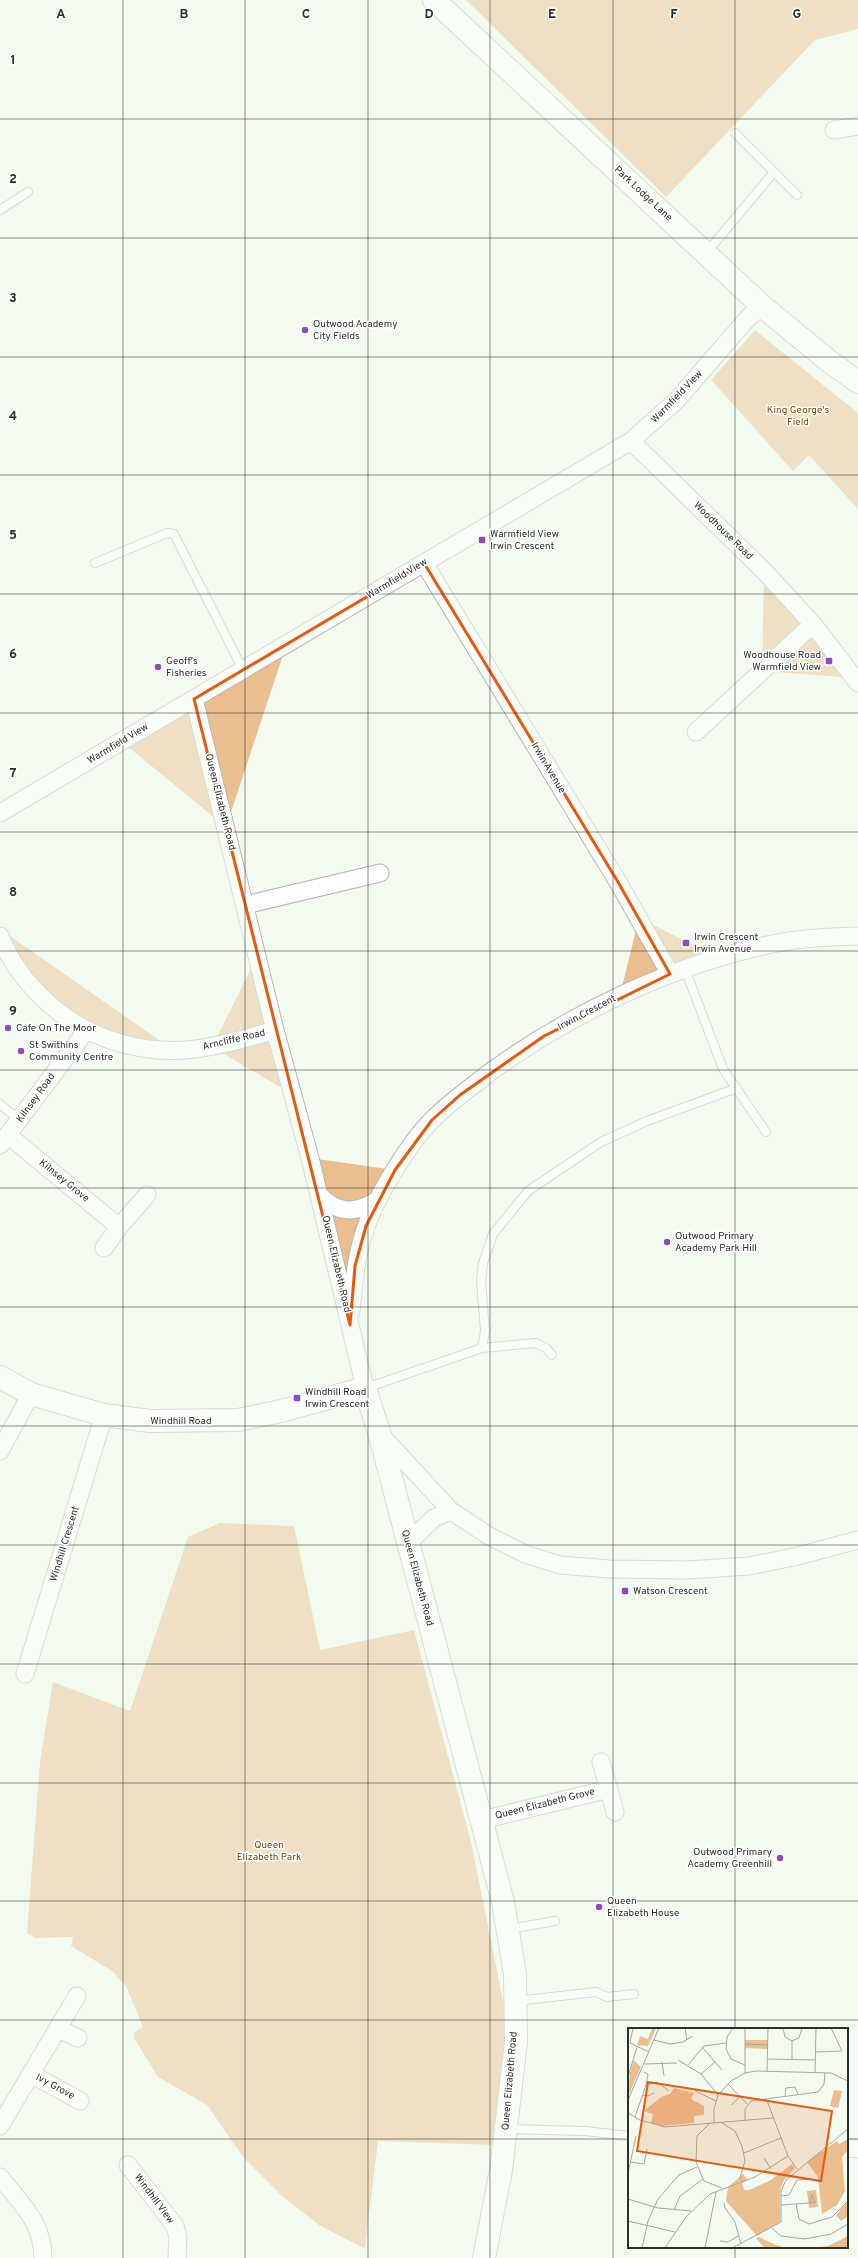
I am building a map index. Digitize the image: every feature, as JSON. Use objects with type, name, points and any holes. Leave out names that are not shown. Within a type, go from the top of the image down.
[{"type":"street","name":"Park Lodge Lane","points":[[434,0],[762,306],[830,362],[858,382]]},
{"type":"street","points":[[834,130],[858,126]]},
{"type":"street","name":"Warmfield View","points":[[0,813],[286,646],[630,441],[676,401],[747,319],[762,306]]},
{"type":"street","name":"Woodhouse Road","points":[[630,441],[764,571],[813,624],[858,683]]},
{"type":"street","name":"Irwin Avenue","points":[[424,563],[618,882],[677,972]]},
{"type":"street","points":[[696,732],[813,624]]},
{"type":"street","name":"Queen Elizabeth Road","points":[[194,699],[275,1030],[319,1195],[365,1388],[504,1902],[515,1974],[516,2042],[501,2170],[484,2258]]},
{"type":"street","points":[[245,905],[380,872]]},
{"type":"street","name":"Arncliffe Road","points":[[0,936],[8,957],[34,990],[60,1014],[86,1030],[116,1042],[143,1049],[212,1047],[275,1030]]},
{"type":"street","name":"Irwin Crescent","points":[[350,1325],[355,1266],[366,1226],[378,1200],[395,1170],[432,1120],[460,1095],[544,1036],[614,999],[677,972],[772,944],[821,937],[858,936]]},
{"type":"street","name":"Kilnsey Road","points":[[4,1140],[20,1121],[86,1030]]},
{"type":"street","name":"Kilnsey Grove","points":[[4,1140],[120,1227]]},
{"type":"street","points":[[104,1248],[147,1195]]},
{"type":"street","points":[[319,1195],[329,1205],[343,1210],[366,1207],[378,1200]]},
{"type":"street","name":"Windhill Road","points":[[0,1377],[31,1394],[104,1415],[150,1421],[238,1420],[281,1412],[365,1388]]},
{"type":"street","points":[[0,1452],[31,1394]]},
{"type":"street","name":"Windhill Crescent","points":[[25,1674],[104,1415]]},
{"type":"street","points":[[378,1432],[451,1511],[489,1536],[525,1554],[560,1565],[609,1569],[688,1570],[749,1566],[794,1557],[858,1540]]},
{"type":"street","points":[[408,1543],[422,1527],[434,1518],[451,1511]]},
{"type":"street","name":"Queen Elizabeth Grove","points":[[601,1762],[615,1812]]},
{"type":"street","name":"Queen Elizabeth Grove","points":[[482,1820],[608,1789]]},
{"type":"street","name":"Ivy Grove","points":[[0,2126],[77,1996]]},
{"type":"street","points":[[58,2029],[78,2038]]},
{"type":"street","name":"Ivy Grove","points":[[30,2074],[80,2101]]},
{"type":"street","points":[[848,2148],[858,2149]]},
{"type":"street","name":"Windhill View","points":[[128,2166],[175,2226],[178,2237],[177,2258]]},
{"type":"street","points":[[0,2177],[37,2223],[43,2247],[43,2258]]},
{"type":"lane","points":[[734,133],[797,195]]},
{"type":"lane","points":[[706,253],[774,172]]},
{"type":"lane","points":[[0,210],[28,192]]},
{"type":"lane","points":[[95,563],[167,533],[174,534],[243,670]]},
{"type":"lane","points":[[677,972],[723,1069],[766,1132]]},
{"type":"lane","points":[[482,1348],[485,1331],[480,1281],[483,1263],[493,1234],[528,1191],[601,1142],[646,1121],[737,1088]]},
{"type":"lane","points":[[0,1104],[20,1121]]},
{"type":"lane","points":[[365,1388],[482,1348],[534,1343],[546,1348],[552,1355]]},
{"type":"lane","points":[[508,1929],[554,1921]]},
{"type":"lane","points":[[515,2001],[596,1992],[608,1997],[634,1994]]},
{"type":"lane","points":[[506,2129],[585,2131],[628,2136]]},
{"type":"highlighted area","points":[[424,563],[618,882],[670,974],[544,1036],[460,1095],[432,1120],[395,1170],[366,1226],[355,1266],[350,1325],[194,699]]},
{"type":"green space","points":[[466,0],[858,0],[858,29],[815,40],[666,197]]},
{"type":"green space","name":"King George's Field","points":[[755,330],[858,413],[858,509],[809,455],[793,471],[711,380]]},
{"type":"green space","points":[[764,571],[854,678],[762,671]]},
{"type":"green space","points":[[286,646],[226,827],[122,742]]},
{"type":"green space","points":[[639,918],[721,959],[620,995]]},
{"type":"green space","points":[[0,929],[172,1049],[116,1042],[34,990]]},
{"type":"green space","points":[[257,957],[292,1094],[212,1047]]},
{"type":"green space","points":[[310,1158],[395,1170],[378,1200],[350,1325]]},
{"type":"green space","name":"Queen Elizabeth Park","points":[[220,1523],[294,1526],[320,1650],[414,1630],[471,1842],[508,2025],[494,2145],[378,2141],[365,2249],[319,2225],[282,2196],[243,2157],[207,2105],[158,2077],[134,2038],[134,2032],[143,2027],[126,1986],[112,1971],[71,1946],[73,1937],[35,1938],[27,1933],[40,1762],[53,1682],[130,1711],[188,1537]]},
{"type":"place","name":"Outwood Academy City Fields","points":[[305,330]]},
{"type":"place","name":"Warmfield View Irwin Crescent","points":[[482,540]]},
{"type":"place","name":"Woodhouse Road Warmfield View","points":[[829,661]]},
{"type":"place","name":"Geoff's Fisheries","points":[[158,667]]},
{"type":"place","name":"Irwin Crescent Irwin Avenue","points":[[686,943]]},
{"type":"place","name":"Cafe On The Moor","points":[[8,1028]]},
{"type":"place","name":"St Swithins Community Centre","points":[[21,1051]]},
{"type":"place","name":"Outwood Primary Academy Park Hill","points":[[667,1242]]},
{"type":"place","name":"Windhill Road Irwin Crescent","points":[[297,1398]]},
{"type":"place","name":"Watson Crescent","points":[[625,1591]]},
{"type":"place","name":"Outwood Primary Academy Greenhill","points":[[780,1858]]},
{"type":"place","name":"Queen Elizabeth House","points":[[599,1907]]}]
